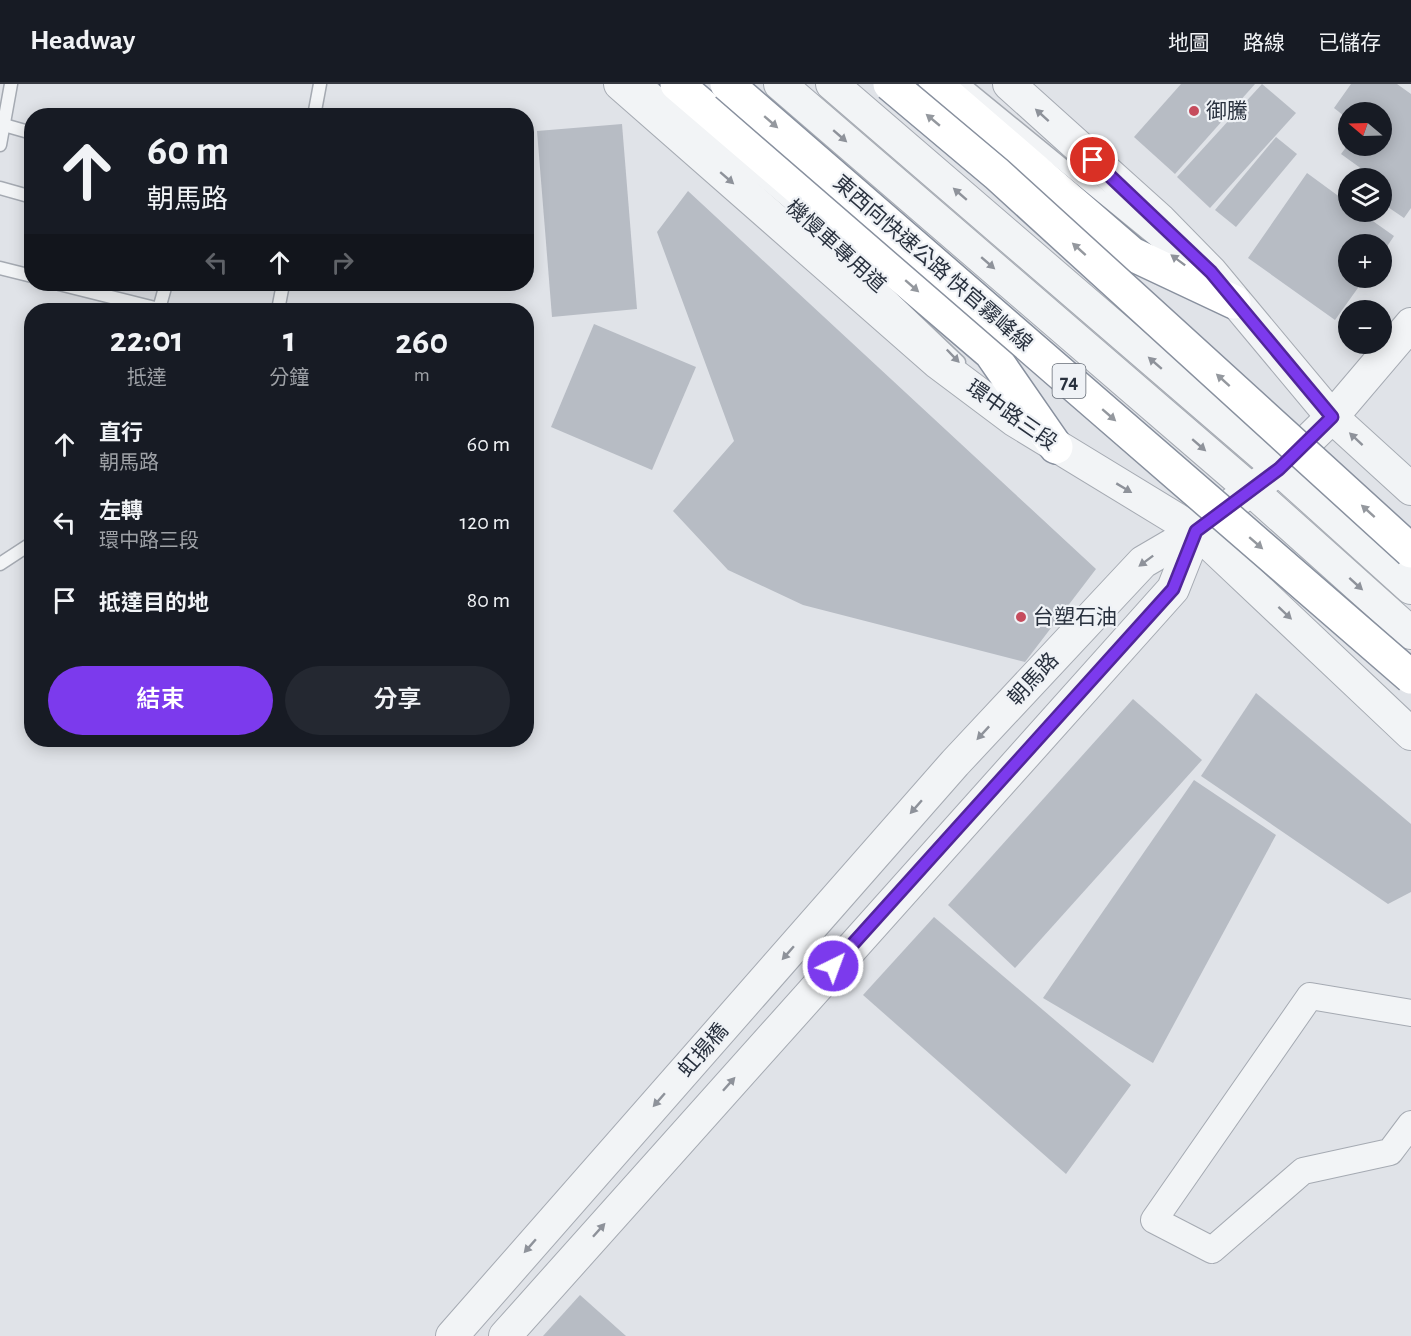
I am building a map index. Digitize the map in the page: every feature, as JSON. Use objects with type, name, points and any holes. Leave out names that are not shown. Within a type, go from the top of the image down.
[{"type":"highway","name":"74","points":[[677,84],[991,353],[1056,447]]},
{"type":"highway","name":"東西向快速公路 快官霧峰線","points":[[727,84],[1411,677]]},
{"type":"highway","points":[[890,84],[997,174],[1411,551]]},
{"type":"highway","points":[[935,84],[1143,248],[1234,302]]},
{"type":"street","name":"環中路三段","points":[[620,84],[938,363],[1014,420],[1196,531],[1411,734]]},
{"type":"street","points":[[780,84],[1250,489],[1411,633]]},
{"type":"street","points":[[832,84],[1279,469],[1411,588]]},
{"type":"street","points":[[1009,84],[1160,220],[1211,272],[1332,417],[1411,489]]},
{"type":"street","name":"朝馬路","points":[[955,763],[1143,562],[1196,531],[1279,469],[1332,417],[1411,324]]},
{"type":"street","name":"朝馬路","points":[[990,790],[1173,589],[1196,531]]},
{"type":"street","name":"虹揚橋","points":[[452,1336],[955,763]]},
{"type":"street","name":"虹揚橋","points":[[505,1336],[990,790]]},
{"type":"street","points":[[1411,1013],[1310,996],[1154,1220],[1212,1250],[1303,1171],[1390,1152],[1411,1124]]},
{"type":"lane","points":[[0,145],[11,84]]},
{"type":"lane","points":[[316,108],[320,84]]},
{"type":"lane","name":"機慢車專用道","points":[[648,84],[820,229],[947,350],[1014,420]]},
{"type":"lane","points":[[964,84],[1143,248]]},
{"type":"lane","points":[[4,125],[24,131]]},
{"type":"lane","points":[[0,188],[24,195]]},
{"type":"lane","points":[[0,268],[24,274]]},
{"type":"lane","points":[[87,291],[135,303]]},
{"type":"lane","points":[[0,564],[24,548]]},
{"type":"building","name":"御騰","points":[[1181,84],[1255,84],[1175,174],[1134,137]]},
{"type":"building","points":[[1262,84],[1296,113],[1210,208],[1177,177]]},
{"type":"building","points":[[1351,84],[1397,84],[1411,94],[1411,208],[1404,218],[1392,210],[1392,168],[1360,168],[1344,156],[1392,156],[1392,102],[1338,102]]},
{"type":"building","points":[[622,124],[637,309],[552,317],[537,131]]},
{"type":"building","points":[[1276,137],[1297,154],[1236,227],[1215,210]]},
{"type":"building","points":[[1307,173],[1338,196],[1338,222],[1374,222],[1391,234],[1338,234],[1338,288],[1358,288],[1349,300],[1338,300],[1338,316],[1335,320],[1248,258]]},
{"type":"building","points":[[688,191],[1096,569],[1025,662],[803,605],[728,570],[673,511],[734,441],[657,232]]},
{"type":"building","points":[[594,324],[696,367],[652,470],[551,427]]},
{"type":"building","points":[[1256,693],[1411,824],[1411,892],[1388,904],[1201,776]]},
{"type":"building","points":[[1133,699],[1202,760],[1015,968],[948,905]]},
{"type":"building","points":[[1194,780],[1276,835],[1153,1063],[1043,998]]},
{"type":"building","points":[[934,917],[1131,1085],[1066,1174],[863,995]]},
{"type":"building","points":[[580,1295],[626,1336],[543,1336]]},
{"type":"place","name":"御騰","points":[[1194,111]]},
{"type":"place","name":"台塑石油","points":[[1021,617]]},
{"type":"route","points":[[833,966],[1173,589],[1196,531],[1279,469],[1332,417],[1211,272],[1160,220],[1093,160]]}]
